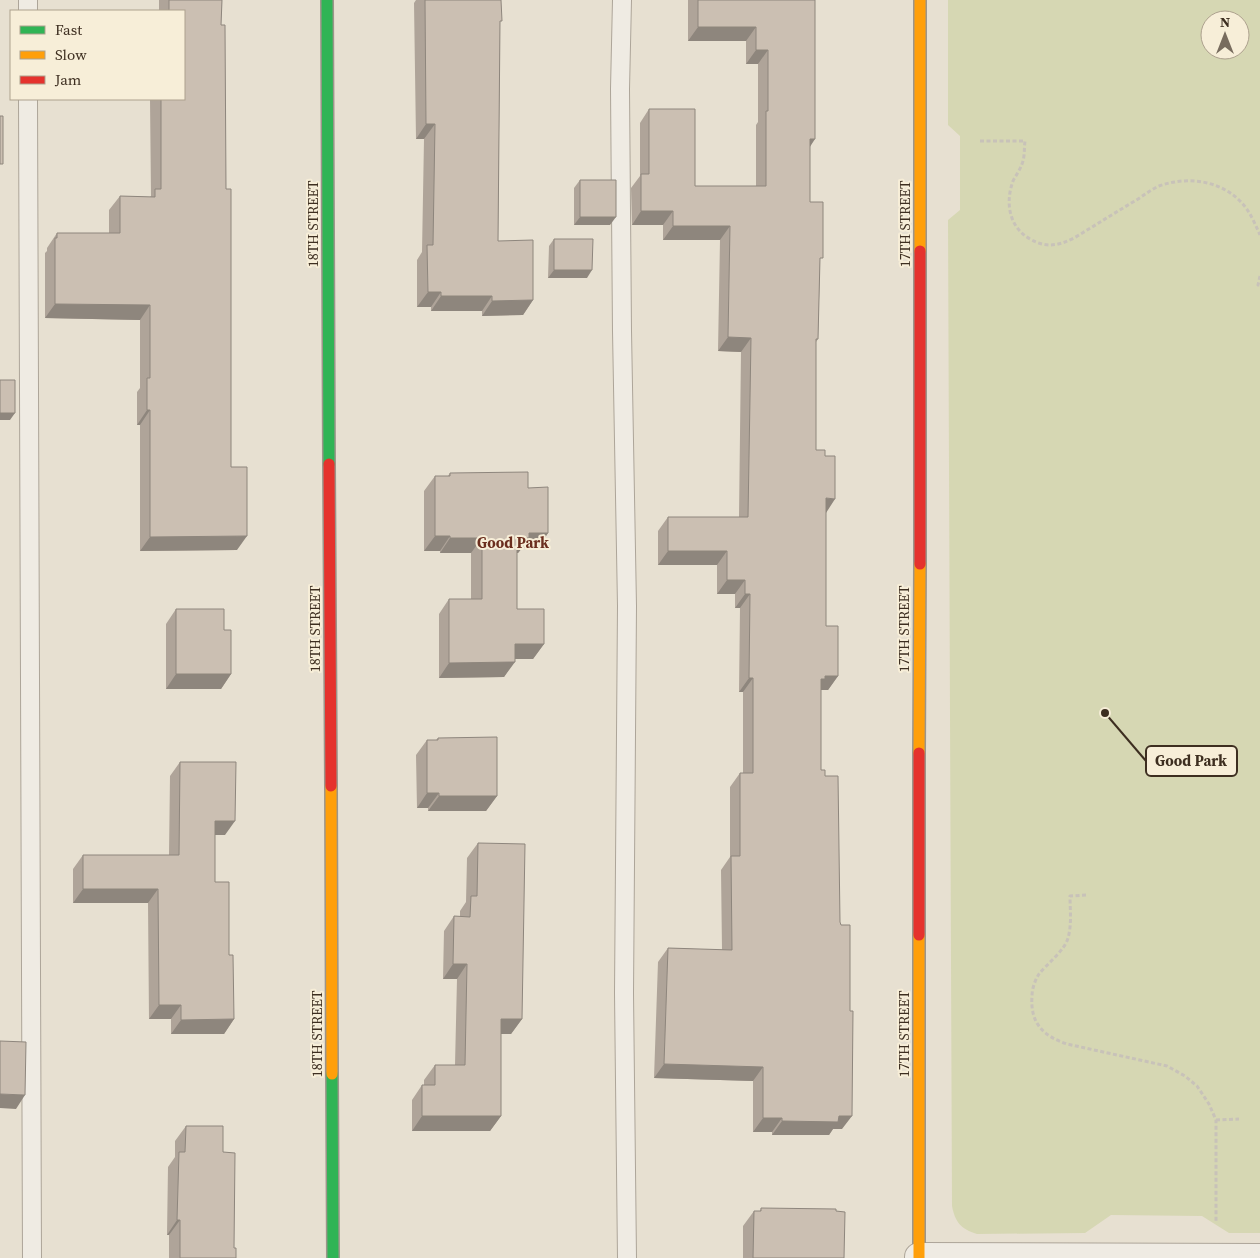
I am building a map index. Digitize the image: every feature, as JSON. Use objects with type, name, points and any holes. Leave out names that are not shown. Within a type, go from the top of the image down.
[{"type":"street","name":"18TH STREET","points":[[326,0],[333,1258]]},
{"type":"street","name":"17TH STREET","points":[[919,1258],[920,0]]},
{"type":"street","points":[[919,1258],[1260,1258]]},
{"type":"lane","points":[[622,0],[620,90],[627,606],[624,993],[627,1258]]},
{"type":"lane","points":[[28,100],[32,1258]]},
{"type":"path","points":[[980,141],[1025,141],[1022,164],[1013,181],[1009,197],[1009,212],[1014,224],[1022,234],[1033,241],[1049,245],[1060,245],[1157,187],[1176,181],[1194,180],[1212,184],[1227,191],[1242,202],[1260,235]]},
{"type":"path","points":[[1260,276],[1258,285],[1260,285]]},
{"type":"path","points":[[1086,895],[1070,896],[1071,922],[1068,940],[1038,976],[1032,991],[1031,1008],[1035,1020],[1042,1030],[1054,1040],[1167,1066],[1185,1076],[1197,1086],[1209,1104],[1216,1120],[1215,1224]]},
{"type":"path","points":[[1216,1120],[1239,1119]]},
{"type":"green space","points":[[948,0],[1260,0],[1260,1233],[1229,1233],[1202,1216],[1111,1215],[1085,1233],[977,1234],[963,1227],[957,1221],[953,1212],[948,220],[960,210],[960,136],[948,125]]},
{"type":"building","points":[[169,0],[222,0],[221,25],[225,25],[226,189],[231,189],[231,467],[247,467],[247,536],[150,537],[150,410],[147,410],[147,378],[150,378],[150,305],[55,304],[55,238],[57,238],[57,233],[120,233],[120,196],[155,197],[155,189],[161,189],[161,100],[185,100],[185,10],[169,10]]},
{"type":"building","points":[[425,0],[501,0],[498,241],[533,240],[533,300],[492,301],[492,296],[441,296],[441,292],[428,292],[427,245],[433,245],[435,124],[426,124]]},
{"type":"building","points":[[698,0],[815,0],[815,139],[810,139],[810,202],[823,202],[823,258],[820,258],[818,339],[816,339],[816,450],[825,450],[825,456],[835,456],[835,499],[826,498],[826,626],[838,626],[838,676],[825,676],[825,679],[821,679],[821,770],[825,770],[825,776],[838,776],[840,922],[841,925],[850,925],[850,1011],[853,1011],[852,1116],[839,1116],[838,1122],[782,1121],[782,1118],[763,1118],[763,1067],[664,1064],[668,948],[732,950],[731,856],[740,856],[740,773],[753,773],[753,678],[749,678],[750,594],[745,594],[745,580],[727,580],[727,551],[668,551],[668,517],[748,517],[751,338],[728,337],[730,226],[673,226],[673,211],[641,211],[641,174],[649,174],[649,109],[695,109],[695,186],[766,186],[768,50],[756,50],[756,27],[698,27]]},
{"type":"building","points":[[0,116],[3,116],[3,164],[0,164]]},
{"type":"building","points":[[580,180],[616,180],[616,217],[580,217]]},
{"type":"building","points":[[554,239],[593,239],[592,270],[554,270]]},
{"type":"building","points":[[0,380],[15,380],[15,413],[0,413]]},
{"type":"building","points":[[528,472],[528,488],[548,487],[548,533],[529,533],[529,538],[517,538],[517,609],[544,609],[544,644],[515,644],[515,662],[449,663],[449,599],[482,599],[482,538],[435,536],[435,476],[450,476],[450,473]]},
{"type":"building","points":[[176,609],[224,609],[224,630],[231,630],[231,674],[176,674]]},
{"type":"building","points":[[497,737],[497,796],[439,796],[439,793],[427,793],[427,740],[438,740],[438,738]]},
{"type":"building","points":[[180,762],[236,762],[235,821],[215,821],[215,882],[229,882],[229,955],[233,955],[234,1019],[181,1020],[181,1005],[159,1005],[158,889],[83,889],[83,855],[179,855]]},
{"type":"building","points":[[478,843],[525,844],[522,1019],[501,1019],[501,1116],[422,1116],[422,1085],[435,1085],[435,1065],[465,1065],[467,964],[453,964],[454,916],[470,917],[471,896],[477,896]]},
{"type":"building","points":[[0,1041],[26,1042],[25,1095],[0,1094]]},
{"type":"building","points":[[186,1126],[223,1126],[223,1152],[235,1153],[234,1248],[236,1248],[236,1258],[180,1258],[180,1220],[177,1220],[179,1152],[185,1152]]},
{"type":"building","points":[[761,1208],[836,1209],[836,1211],[845,1212],[844,1258],[753,1258],[754,1211],[761,1211]]},
{"type":"traffic: fast","points":[[327,0],[329,464]]},
{"type":"traffic: fast","points":[[332,1074],[333,1258]]},
{"type":"traffic: slow","points":[[920,0],[920,251]]},
{"type":"traffic: slow","points":[[919,753],[920,564]]},
{"type":"traffic: slow","points":[[331,786],[332,1074]]},
{"type":"traffic: slow","points":[[919,935],[919,1258]]},
{"type":"traffic: jam","points":[[920,251],[920,564]]},
{"type":"traffic: jam","points":[[329,464],[331,786]]},
{"type":"traffic: jam","points":[[919,753],[919,935]]},
{"type":"place","name":"Good Park","points":[[1105,713]]},
{"type":"district","name":"Good Park","points":[[513,543]]}]
